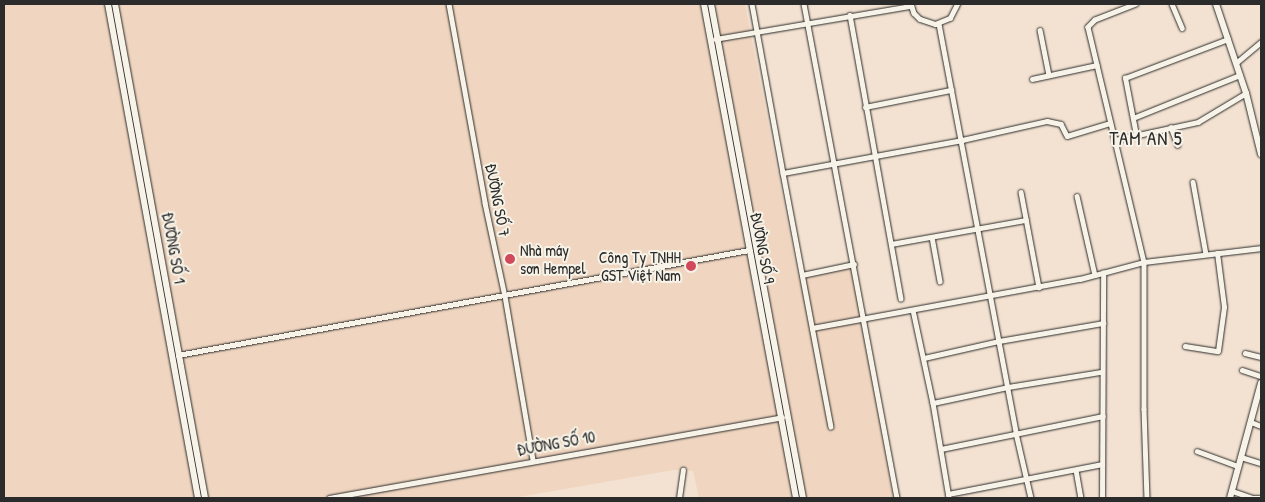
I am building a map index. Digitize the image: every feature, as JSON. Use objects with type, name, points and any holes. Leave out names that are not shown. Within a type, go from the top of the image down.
[{"type":"street","name":"ĐƯỜNG SỐ 1","points":[[108,4],[198,498]]},
{"type":"street","name":"ĐƯỜNG SỐ 1","points":[[116,4],[205,498]]},
{"type":"street","name":"ĐƯỜNG SỐ 7","points":[[449,4],[485,203],[505,296],[534,460]]},
{"type":"street","name":"ĐƯỜNG SỐ 9","points":[[704,4],[714,40],[785,417],[796,498]]},
{"type":"street","name":"ĐƯỜNG SỐ 9","points":[[711,4],[714,40],[750,250],[803,498]]},
{"type":"street","points":[[752,4],[831,427]]},
{"type":"street","points":[[804,4],[897,498]]},
{"type":"street","points":[[714,40],[911,5],[917,17],[923,22],[939,24],[953,15],[957,4]]},
{"type":"street","points":[[1134,4],[1089,24],[1110,123],[1144,262],[1144,409],[1147,498]]},
{"type":"street","points":[[1172,4],[1182,28]]},
{"type":"street","points":[[1216,4],[1246,93],[1259,138],[1261,154]]},
{"type":"street","points":[[850,15],[865,107],[901,298]]},
{"type":"street","points":[[939,24],[1016,433],[1031,498]]},
{"type":"street","points":[[1040,30],[1049,75]]},
{"type":"street","points":[[1136,135],[1125,78],[1228,38]]},
{"type":"street","points":[[1236,63],[1261,42]]},
{"type":"street","points":[[1032,79],[1097,65]]},
{"type":"street","points":[[1133,118],[1240,75]]},
{"type":"street","points":[[865,107],[952,90]]},
{"type":"street","points":[[1115,140],[1205,119],[1246,93]]},
{"type":"street","points":[[783,173],[962,140],[1047,121],[1061,124],[1066,136],[1110,123]]},
{"type":"street","points":[[1171,128],[1178,145]]},
{"type":"street","points":[[1193,182],[1206,254]]},
{"type":"street","points":[[1021,192],[1039,287]]},
{"type":"street","points":[[1077,196],[1095,275]]},
{"type":"street","points":[[891,244],[1026,220]]},
{"type":"street","points":[[932,237],[940,281]]},
{"type":"street","points":[[812,328],[1039,287],[1144,262],[1261,248]]},
{"type":"street","points":[[172,356],[750,250]]},
{"type":"street","points":[[1184,346],[1218,351],[1224,307],[1217,253]]},
{"type":"street","points":[[802,275],[854,264]]},
{"type":"street","points":[[1102,498],[1103,416],[1101,372],[1103,273]]},
{"type":"street","points":[[913,310],[933,403],[949,496],[1102,464]]},
{"type":"street","points":[[924,358],[1103,323]]},
{"type":"street","points":[[1245,353],[1261,357]]},
{"type":"street","points":[[1242,370],[1261,376]]},
{"type":"street","points":[[933,403],[1008,387],[1101,372]]},
{"type":"street","points":[[1230,498],[1261,383]]},
{"type":"street","points":[[941,448],[1103,416]]},
{"type":"street","name":"ĐƯỜNG SỐ 10","points":[[329,498],[534,460],[785,417]]},
{"type":"street","points":[[1251,422],[1261,426]]},
{"type":"street","points":[[1197,452],[1238,466]]},
{"type":"street","points":[[1240,457],[1261,463]]},
{"type":"street","points":[[679,498],[683,470]]},
{"type":"street","points":[[1076,470],[1081,498]]},
{"type":"street","points":[[1232,491],[1252,498],[1261,498]]},
{"type":"shaded area","points":[[4,4],[745,4],[798,276],[853,267],[893,498],[699,498],[693,471],[674,470],[513,498],[4,498]]},
{"type":"place","name":"Nhà máy sơn Hempel","points":[[510,259]]},
{"type":"place","name":"Công Ty TNHH GST Việt Nam","points":[[691,266]]},
{"type":"district","name":"TAM AN 5","points":[[1146,139]]}]
